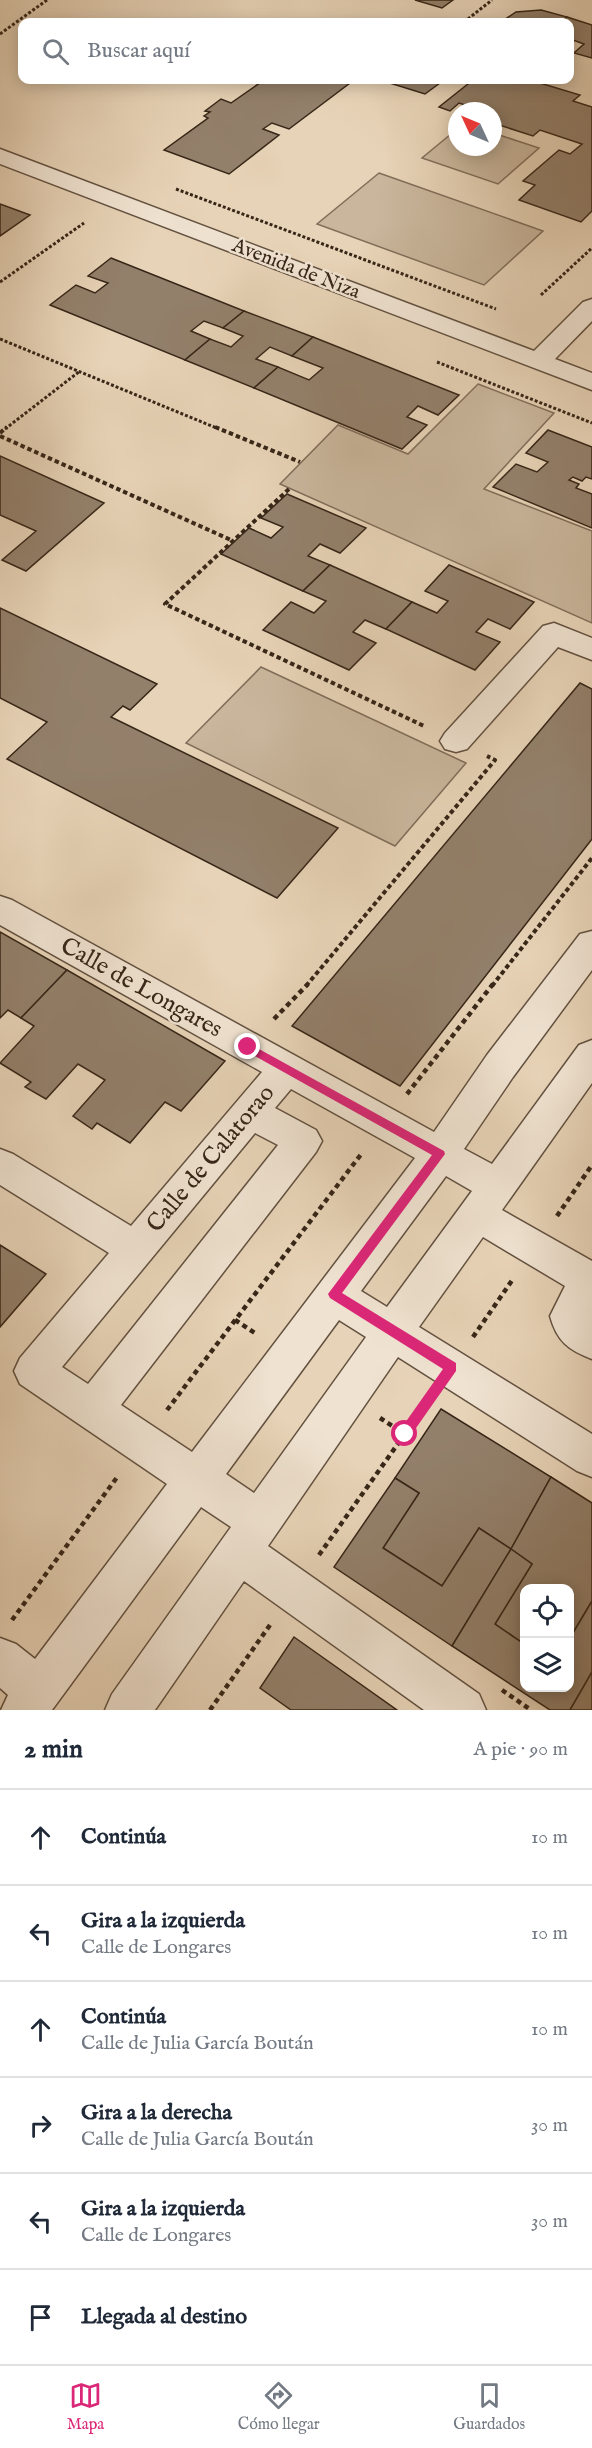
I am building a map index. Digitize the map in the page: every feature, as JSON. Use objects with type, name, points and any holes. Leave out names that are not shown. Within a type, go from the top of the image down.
[{"type":"street","name":"Avenida de Niza","points":[[0,156],[592,382]]},
{"type":"street","points":[[538,361],[592,307]]},
{"type":"street","points":[[456,741],[554,633],[592,650]]},
{"type":"street","name":"Calle de Longares","points":[[0,909],[440,1154],[535,1247],[585,1278],[586,1285],[570,1316],[573,1327],[592,1341]]},
{"type":"street","points":[[0,1660],[31,1700],[198,1481],[334,1294],[440,1154],[500,1066],[592,944]]},
{"type":"street","points":[[128,1710],[393,1331],[592,1055]]},
{"type":"street","name":"Calle de Calatorao","points":[[286,1069],[34,1371],[198,1481],[249,1537],[294,1592],[463,1710]]},
{"type":"street","points":[[92,1410],[303,1141],[250,1112]]},
{"type":"street","name":"Calle de Calatorao","points":[[0,1165],[135,1249]]},
{"type":"street","points":[[334,1294],[592,1458]]},
{"type":"path","points":[[22,18],[47,0]]},
{"type":"path","points":[[469,18],[492,0]]},
{"type":"path","points":[[0,34],[18,21]]},
{"type":"path","points":[[172,188],[496,309]]},
{"type":"path","points":[[0,282],[84,223]]},
{"type":"path","points":[[541,295],[592,248]]},
{"type":"path","points":[[0,339],[300,462]]},
{"type":"path","points":[[437,362],[592,423]]},
{"type":"path","points":[[80,371],[0,435],[231,540]]},
{"type":"path","points":[[165,604],[231,540],[289,489]]},
{"type":"path","points":[[406,1095],[592,858]]},
{"type":"path","points":[[210,1710],[592,1165]]},
{"type":"shaded area","points":[[448,136],[448,156],[502,156],[502,136],[539,148],[498,184],[422,158]]},
{"type":"shaded area","points":[[379,173],[543,231],[484,285],[317,224]]},
{"type":"shaded area","points":[[478,384],[554,413],[484,489],[592,531],[592,623],[280,484],[338,425],[408,454]]},
{"type":"shaded area","points":[[261,667],[466,763],[395,846],[186,743]]},
{"type":"building","points":[[415,0],[453,0],[442,8]]},
{"type":"building","points":[[541,10],[567,17],[507,18],[516,12]]},
{"type":"building","points":[[574,19],[592,25],[592,58],[574,53],[584,44],[574,40]]},
{"type":"building","points":[[258,84],[349,84],[289,129],[272,123],[263,129],[279,135],[229,174],[164,150],[208,118],[204,116],[210,112],[205,111],[221,99],[231,103]]},
{"type":"building","points":[[393,84],[439,84],[425,94]]},
{"type":"building","points":[[468,84],[543,84],[580,95],[573,101],[592,107],[592,211],[581,222],[519,200],[535,185],[523,181],[559,150],[570,154],[582,144],[540,130],[533,136],[502,126],[502,102],[448,102],[448,110],[439,107]]},
{"type":"building","points":[[0,204],[30,215],[0,236]]},
{"type":"building","points":[[111,258],[244,311],[223,328],[204,321],[191,331],[210,339],[185,360],[50,305],[76,285],[95,293],[108,283],[88,276]]},
{"type":"building","points":[[244,311],[313,337],[292,356],[270,347],[256,359],[278,367],[254,388],[185,360],[210,339],[231,347],[243,336],[223,328]]},
{"type":"building","points":[[313,337],[459,395],[438,415],[418,406],[407,417],[427,425],[402,449],[254,388],[278,367],[309,380],[323,368],[292,356]]},
{"type":"building","points":[[548,430],[592,447],[592,479],[586,477],[582,481],[573,477],[569,480],[579,484],[576,488],[592,494],[592,528],[493,487],[516,464],[537,472],[548,462],[526,453]]},
{"type":"building","points":[[0,456],[104,503],[26,571],[2,560],[36,531],[0,515]]},
{"type":"building","points":[[287,494],[366,528],[340,553],[320,544],[308,556],[330,565],[303,591],[221,554],[249,528],[271,538],[283,527],[261,518]]},
{"type":"building","points":[[330,565],[412,602],[386,629],[365,620],[353,632],[376,643],[349,670],[263,630],[291,602],[314,613],[326,601],[303,591]]},
{"type":"building","points":[[449,565],[534,602],[510,629],[488,619],[476,632],[500,642],[475,670],[386,629],[412,602],[437,613],[448,601],[425,591]]},
{"type":"building","points":[[0,608],[157,684],[130,710],[123,706],[111,717],[338,828],[277,898],[7,759],[47,722],[0,698]]},
{"type":"building","points":[[580,683],[592,689],[592,839],[400,1086],[292,1026]]},
{"type":"building","points":[[0,932],[67,970],[21,1018],[8,1010],[0,1018]]},
{"type":"building","points":[[67,970],[225,1061],[181,1111],[165,1102],[130,1143],[97,1123],[92,1129],[73,1116],[105,1080],[78,1064],[46,1099],[25,1087],[31,1082],[0,1063],[34,1026],[21,1018]]},
{"type":"building","points":[[0,1245],[46,1274],[0,1327]]},
{"type":"building","points":[[441,1409],[551,1477],[511,1549],[479,1528],[442,1586],[383,1548],[419,1493],[395,1478]]},
{"type":"building","points":[[551,1477],[592,1503],[592,1601],[574,1631],[574,1584],[520,1584],[520,1641],[495,1624],[532,1564],[511,1549]]},
{"type":"building","points":[[395,1478],[419,1493],[383,1548],[442,1586],[479,1528],[511,1549],[452,1646],[334,1567]]},
{"type":"building","points":[[511,1549],[532,1564],[495,1624],[520,1641],[520,1690],[452,1646]]},
{"type":"building","points":[[592,1601],[592,1672],[570,1710],[550,1710],[522,1692],[574,1692],[574,1631]]},
{"type":"building","points":[[294,1637],[397,1710],[291,1710],[260,1688]]},
{"type":"building","points":[[592,1672],[592,1710],[570,1710]]},
{"type":"route","points":[[248,1047],[440,1154],[334,1294],[452,1367],[405,1434]]}]
